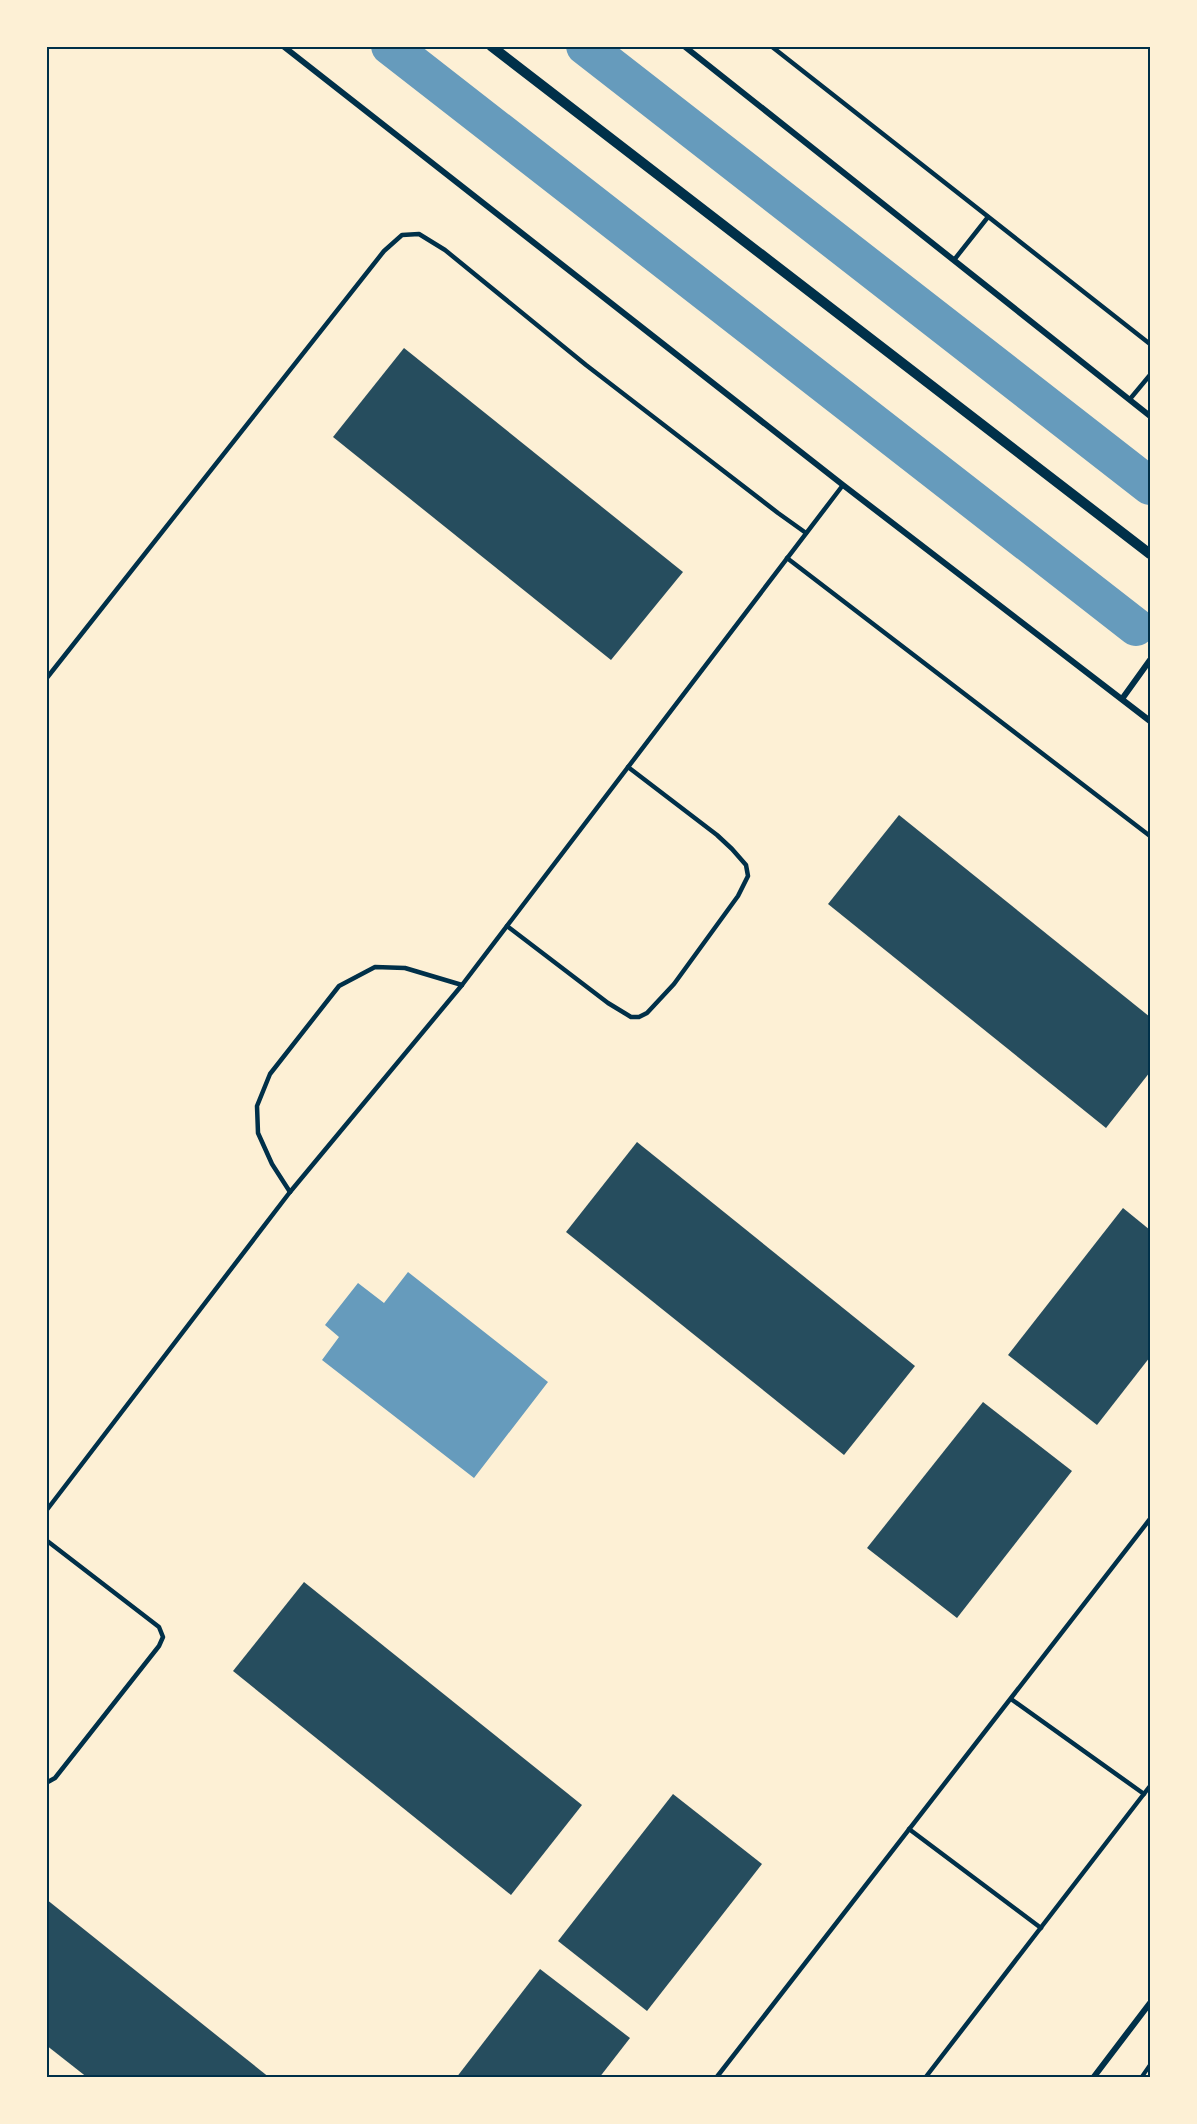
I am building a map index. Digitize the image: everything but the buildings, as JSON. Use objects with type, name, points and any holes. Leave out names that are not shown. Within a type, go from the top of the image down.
[{"type":"street","points":[[283,46],[843,485],[1150,721]]},
{"type":"street","points":[[491,46],[1150,554]]},
{"type":"street","points":[[684,46],[1150,416]]},
{"type":"street","points":[[1122,699],[1150,660]]},
{"type":"street","points":[[1093,2078],[1150,2003]]},
{"type":"lane","points":[[771,46],[1150,344]]},
{"type":"lane","points":[[954,260],[988,217]]},
{"type":"lane","points":[[46,679],[384,251],[402,235],[419,234],[445,250],[586,365],[806,533]]},
{"type":"lane","points":[[1130,399],[1150,375]]},
{"type":"lane","points":[[46,1511],[290,1192],[462,985],[843,485]]},
{"type":"lane","points":[[788,558],[1150,836]]},
{"type":"lane","points":[[507,926],[608,1003],[631,1017],[639,1017],[647,1013],[674,984],[738,896],[748,876],[746,865],[717,835],[628,767]]},
{"type":"lane","points":[[290,1192],[272,1164],[258,1133],[257,1106],[270,1074],[339,986],[375,967],[405,968],[462,985]]},
{"type":"lane","points":[[716,2078],[1150,1520]]},
{"type":"lane","points":[[46,1540],[159,1627],[163,1637],[159,1646],[55,1778],[46,1783]]},
{"type":"lane","points":[[1011,1699],[1144,1794]]},
{"type":"lane","points":[[925,2078],[1150,1786]]},
{"type":"lane","points":[[909,1829],[1041,1928]]},
{"type":"path","points":[[1141,2078],[1150,2065]]},
{"type":"water","points":[[408,1272],[548,1382],[474,1478],[322,1360],[339,1337],[325,1325],[358,1283],[384,1303]]},
{"type":"waterway","points":[[390,46],[1136,627]]},
{"type":"waterway","points":[[585,46],[1150,486]]}]
